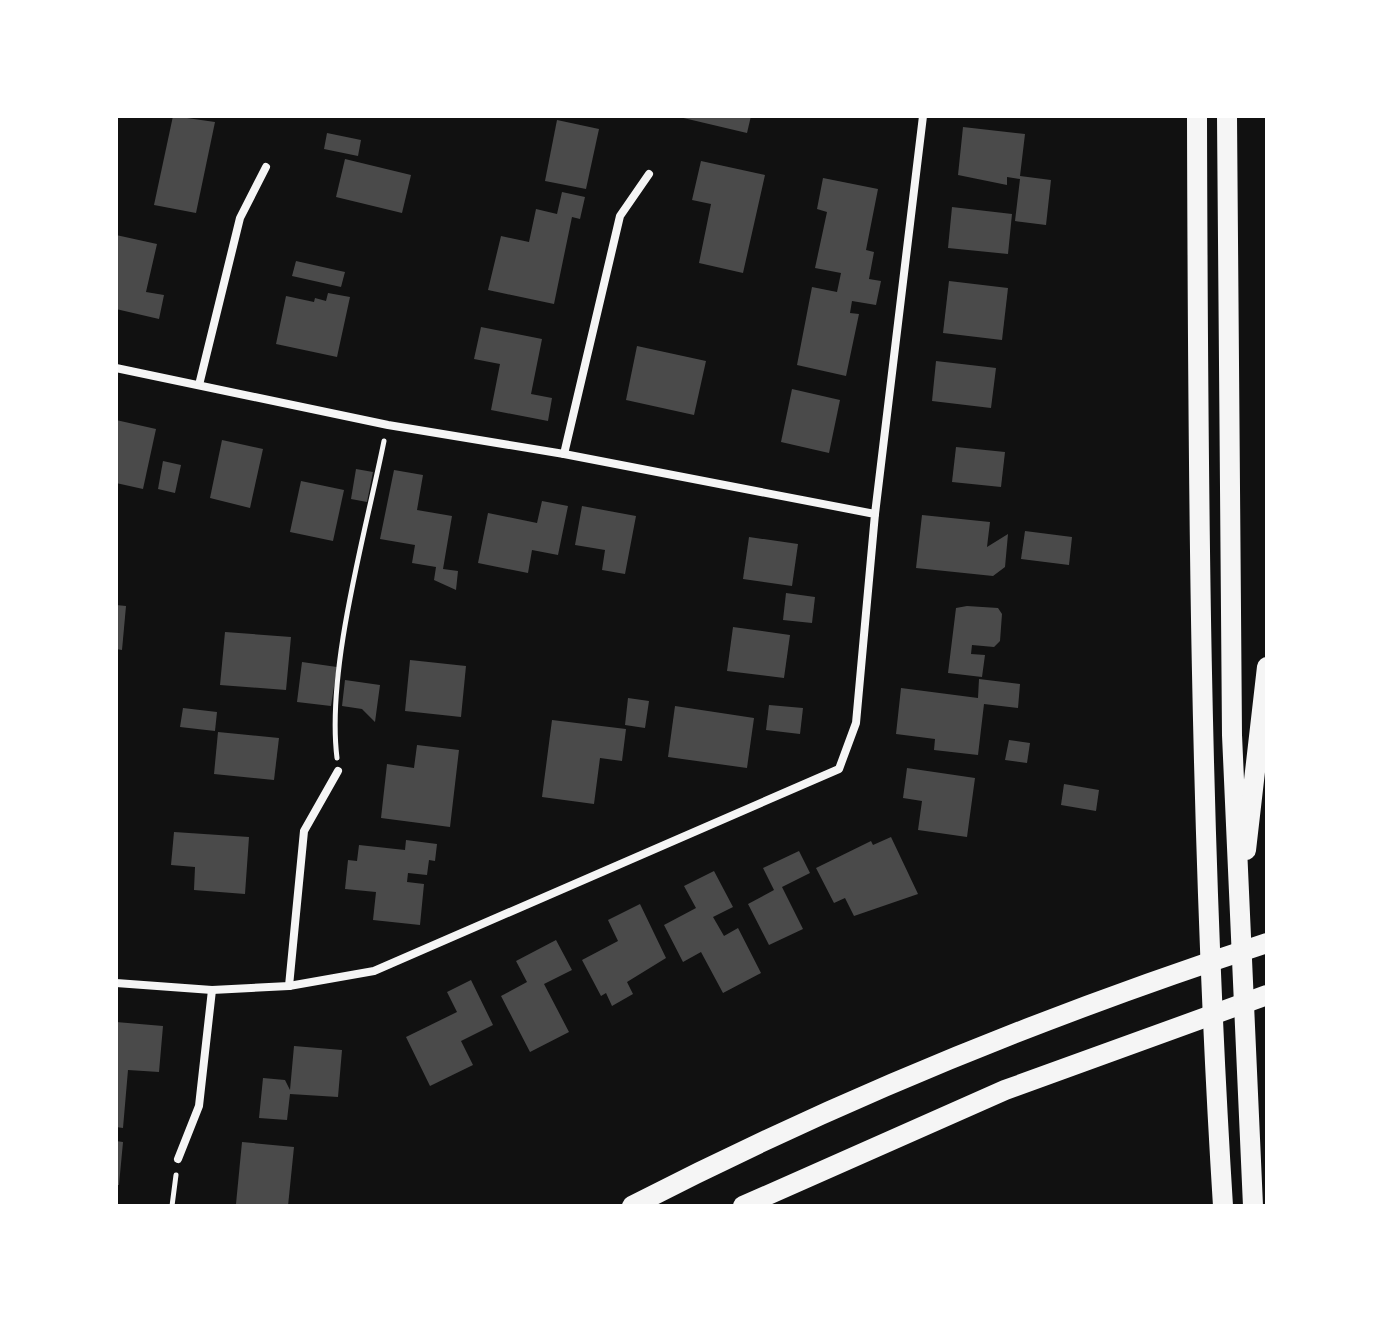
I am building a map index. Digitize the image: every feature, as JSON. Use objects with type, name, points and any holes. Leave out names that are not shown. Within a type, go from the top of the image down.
[{"type":"main road","points":[[1197,116],[1209,951],[1223,1206]]},
{"type":"main road","points":[[1227,116],[1228,512],[1238,926],[1253,1206]]},
{"type":"main road","points":[[1238,926],[1267,667]]},
{"type":"main road","points":[[634,1205],[874,1091],[1117,995],[1267,943]]},
{"type":"main road","points":[[743,1206],[1005,1090],[1267,995]]},
{"type":"street","points":[[116,983],[212,990],[289,986],[374,971],[839,769],[856,723],[875,514],[923,116]]},
{"type":"street","points":[[199,385],[240,218],[266,167]]},
{"type":"street","points":[[564,454],[620,216],[649,174]]},
{"type":"street","points":[[116,368],[388,425],[564,454],[875,514]]},
{"type":"street","points":[[289,986],[304,831],[338,771]]},
{"type":"street","points":[[178,1159],[199,1106],[212,990]]},
{"type":"path","points":[[338,771],[333,718],[348,621],[388,425]]},
{"type":"path","points":[[172,1206],[178,1159]]},
{"type":"building","points":[[173,116],[215,122],[196,213],[154,205]]},
{"type":"building","points":[[675,116],[751,116],[747,133]]},
{"type":"building","points":[[557,120],[599,129],[586,189],[545,181]]},
{"type":"building","points":[[963,127],[1025,134],[1020,176],[1051,180],[1046,225],[1015,221],[1020,179],[1007,177],[1007,185],[958,175]]},
{"type":"building","points":[[327,133],[361,140],[358,156],[324,149]]},
{"type":"building","points":[[345,159],[411,175],[402,213],[336,197]]},
{"type":"building","points":[[701,161],[765,175],[743,273],[699,263],[711,204],[692,200]]},
{"type":"building","points":[[823,178],[878,189],[866,250],[874,252],[869,279],[881,281],[876,305],[852,301],[850,313],[859,314],[846,376],[797,365],[812,287],[837,292],[841,273],[815,268],[827,212],[817,209]]},
{"type":"building","points":[[562,192],[585,197],[580,219],[572,217],[554,304],[488,290],[501,236],[529,242],[536,209],[557,214]]},
{"type":"building","points":[[952,207],[1012,214],[1008,254],[948,248]]},
{"type":"building","points":[[116,235],[157,244],[146,292],[164,295],[159,319],[116,309]]},
{"type":"building","points":[[296,261],[345,272],[341,287],[292,276]]},
{"type":"building","points":[[949,281],[1008,288],[1002,340],[943,333]]},
{"type":"building","points":[[328,293],[350,297],[337,357],[276,344],[286,296],[314,302],[315,298],[326,301]]},
{"type":"building","points":[[481,327],[542,339],[531,394],[552,398],[548,421],[491,410],[500,364],[474,359]]},
{"type":"building","points":[[637,346],[706,361],[694,415],[626,400]]},
{"type":"building","points":[[936,361],[996,368],[991,408],[932,401]]},
{"type":"building","points":[[792,389],[840,400],[829,453],[781,442]]},
{"type":"building","points":[[116,420],[156,429],[143,489],[116,483]]},
{"type":"building","points":[[222,440],[263,449],[250,508],[210,498]]},
{"type":"building","points":[[956,447],[1005,452],[1001,487],[952,482]]},
{"type":"building","points":[[163,461],[181,465],[175,493],[158,489]]},
{"type":"building","points":[[356,469],[373,472],[367,502],[351,499]]},
{"type":"building","points":[[394,470],[423,475],[417,510],[452,516],[443,569],[458,571],[456,590],[434,580],[436,567],[412,563],[415,545],[380,539]]},
{"type":"building","points":[[301,481],[344,490],[333,541],[290,532]]},
{"type":"building","points":[[542,501],[568,506],[558,555],[532,550],[528,573],[478,563],[488,513],[537,523]]},
{"type":"building","points":[[582,506],[636,516],[625,574],[602,570],[605,550],[575,545]]},
{"type":"building","points":[[922,515],[990,522],[987,547],[1008,534],[1005,567],[993,576],[916,568]]},
{"type":"building","points":[[1025,531],[1072,537],[1069,565],[1021,559]]},
{"type":"building","points":[[749,537],[798,544],[792,586],[743,579]]},
{"type":"building","points":[[786,593],[815,597],[812,623],[783,620]]},
{"type":"building","points":[[116,605],[126,606],[122,650],[116,649]]},
{"type":"building","points":[[956,608],[998,608],[1002,614],[1000,641],[994,647],[972,645],[971,654],[985,655],[982,677],[948,673]]},
{"type":"building","points":[[733,627],[790,635],[784,678],[727,671]]},
{"type":"building","points":[[225,632],[291,637],[286,690],[220,685]]},
{"type":"building","points":[[410,660],[466,666],[461,717],[405,711]]},
{"type":"building","points":[[302,662],[337,667],[331,706],[297,702]]},
{"type":"building","points":[[979,679],[1020,684],[1018,708],[984,704],[978,755],[934,750],[935,739],[896,734],[901,688],[978,698]]},
{"type":"building","points":[[345,680],[380,685],[375,722],[362,709],[342,706]]},
{"type":"building","points":[[628,698],[649,701],[645,728],[625,725]]},
{"type":"building","points":[[769,705],[803,708],[800,734],[766,730]]},
{"type":"building","points":[[675,706],[754,718],[747,768],[668,757]]},
{"type":"building","points":[[183,708],[217,712],[215,731],[180,727]]},
{"type":"building","points":[[552,720],[626,729],[622,761],[600,758],[594,804],[542,797]]},
{"type":"building","points":[[218,732],[279,738],[274,780],[214,774]]},
{"type":"building","points":[[1009,740],[1030,743],[1027,763],[1005,760]]},
{"type":"building","points":[[417,745],[459,750],[450,827],[381,818],[387,764],[414,768]]},
{"type":"building","points":[[907,768],[975,778],[967,837],[918,830],[922,801],[903,798]]},
{"type":"building","points":[[1064,784],[1099,790],[1096,811],[1061,805]]},
{"type":"building","points":[[174,832],[249,837],[245,894],[194,890],[195,867],[171,865]]},
{"type":"building","points":[[891,837],[918,894],[854,916],[845,898],[834,903],[816,868],[871,841],[873,845]]},
{"type":"building","points":[[406,840],[437,844],[435,861],[429,860],[427,875],[408,873],[407,882],[424,884],[420,925],[373,920],[376,892],[345,889],[348,860],[357,861],[359,845],[405,850]]},
{"type":"building","points":[[799,851],[810,873],[782,887],[803,929],[769,945],[748,904],[774,890],[763,868]]},
{"type":"building","points":[[714,871],[733,907],[713,917],[724,936],[738,928],[761,973],[723,993],[701,952],[683,962],[664,925],[696,908],[684,886]]},
{"type":"building","points":[[640,904],[666,958],[627,982],[633,994],[612,1006],[606,993],[601,996],[582,960],[618,941],[608,920]]},
{"type":"building","points":[[556,940],[572,970],[544,984],[569,1032],[530,1052],[501,996],[527,982],[516,961]]},
{"type":"building","points":[[471,980],[493,1025],[461,1041],[473,1065],[430,1086],[406,1037],[457,1012],[447,992]]},
{"type":"building","points":[[116,1022],[163,1026],[159,1072],[128,1070],[123,1128],[116,1127]]},
{"type":"building","points":[[294,1046],[342,1050],[338,1097],[290,1094],[287,1120],[259,1118],[263,1078],[285,1080],[290,1090]]},
{"type":"building","points":[[116,1141],[123,1142],[119,1185],[116,1185]]},
{"type":"building","points":[[242,1142],[294,1147],[288,1206],[236,1204]]}]
